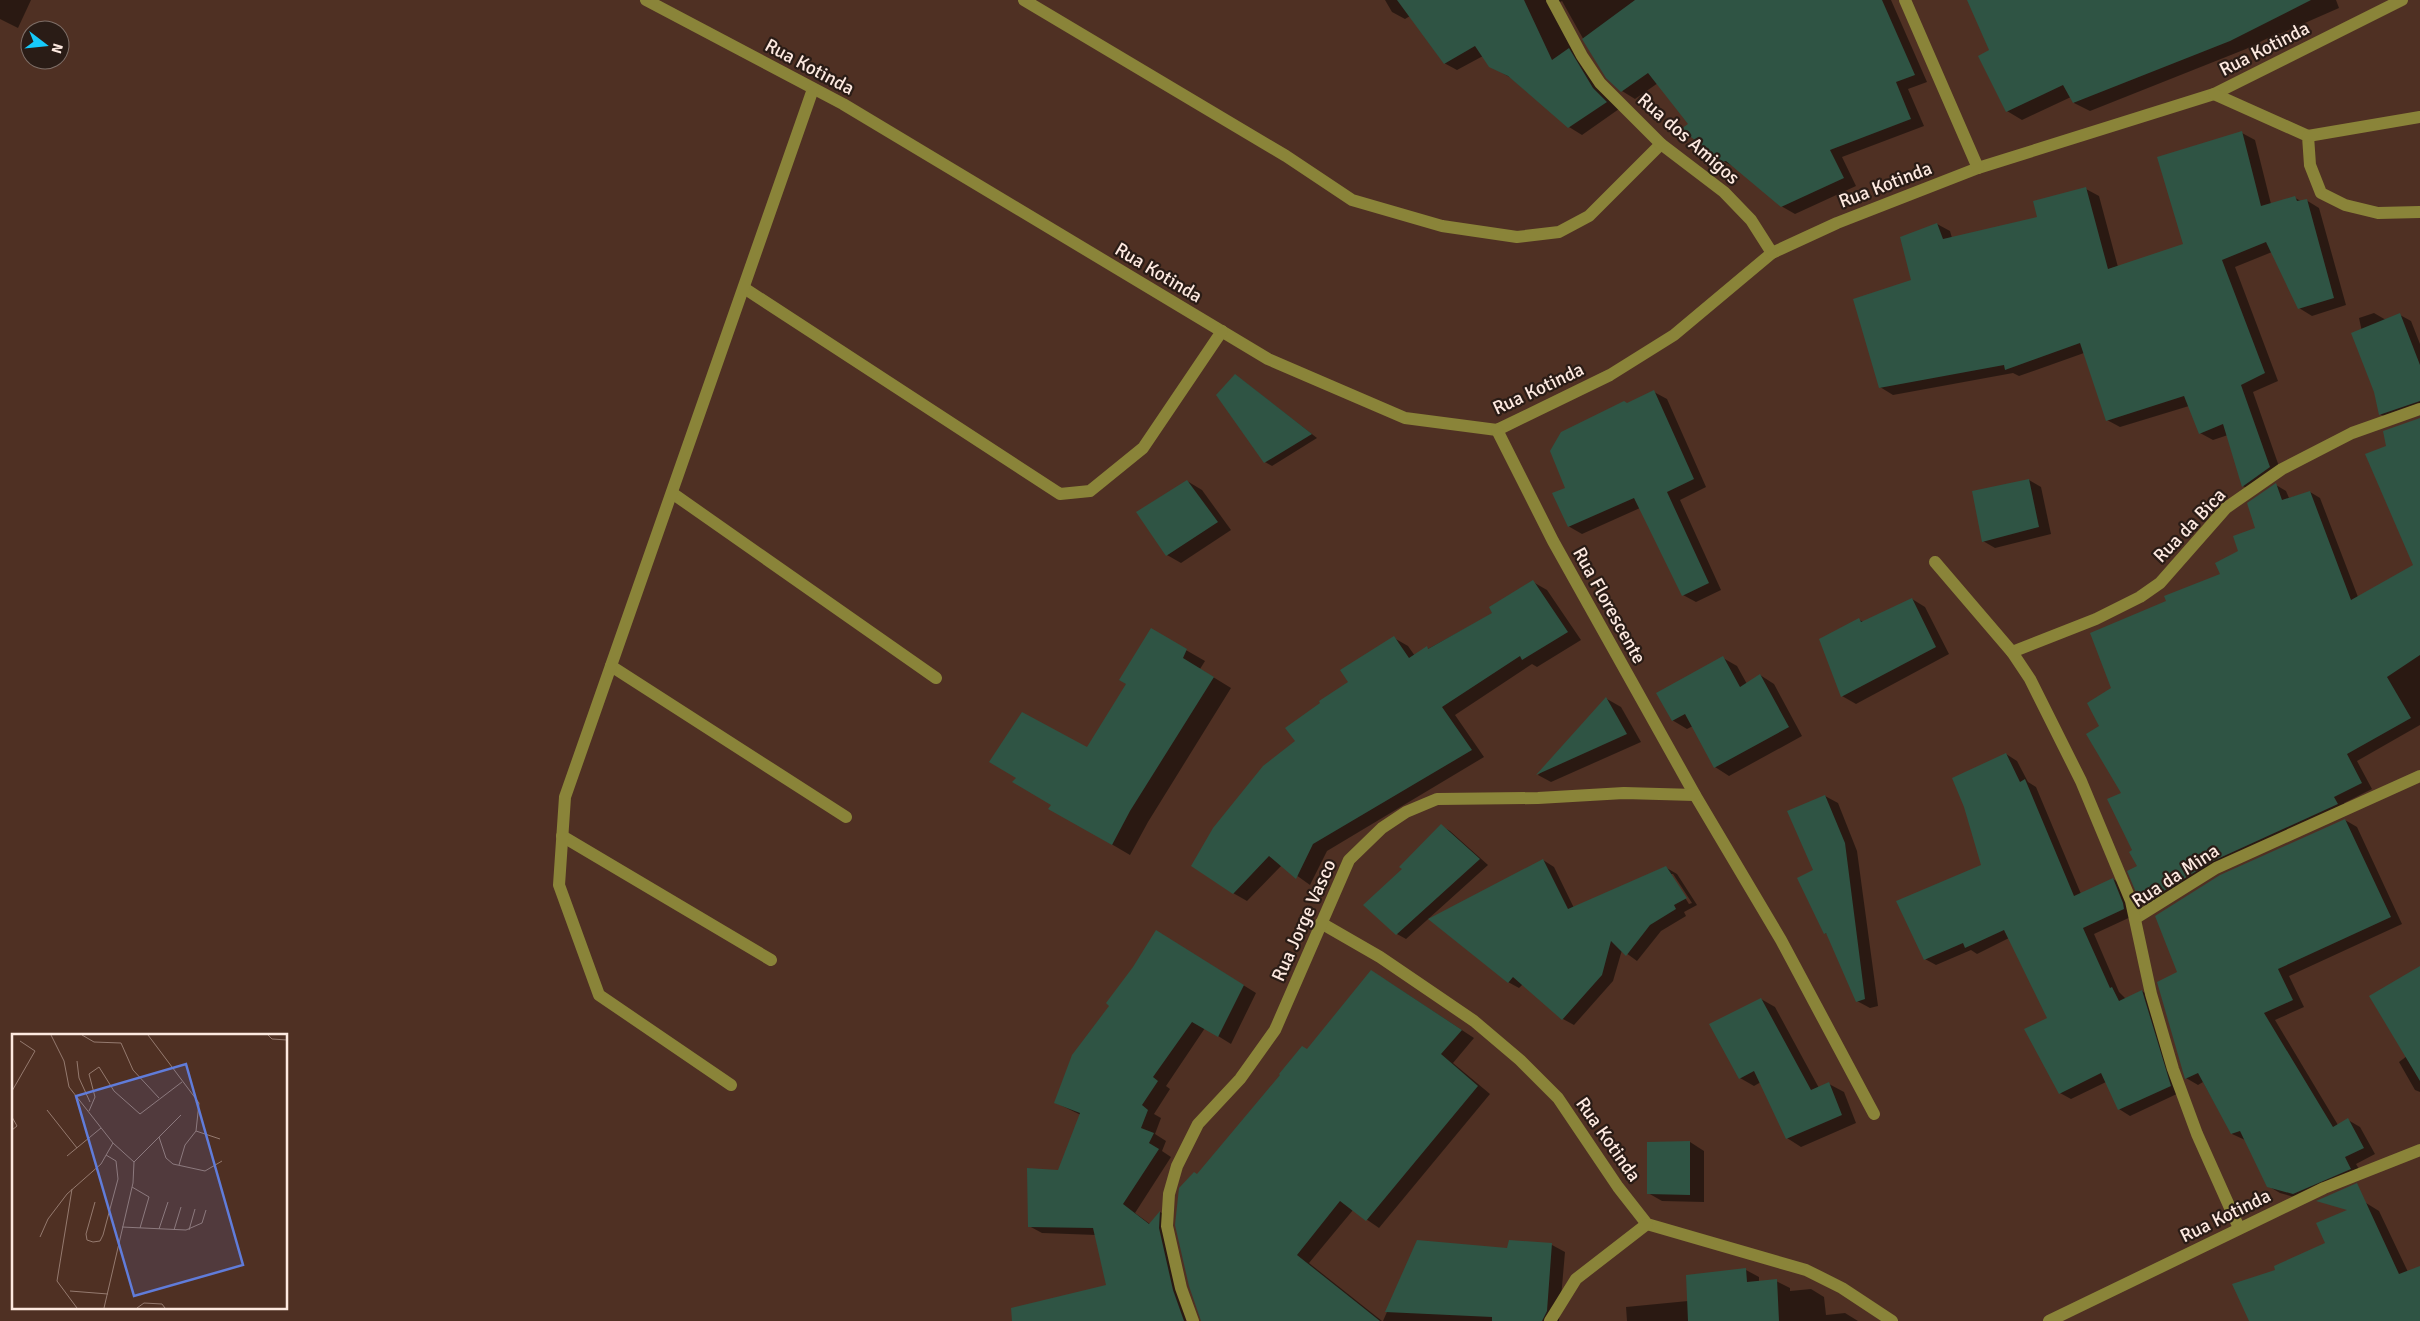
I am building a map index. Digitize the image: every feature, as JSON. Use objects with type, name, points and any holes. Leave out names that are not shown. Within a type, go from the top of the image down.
[{"type":"street","name":"Rua Kotinda","points":[[646,0],[843,104],[1268,359],[1405,418],[1497,430],[1610,375],[1674,336],[1772,253],[1836,223],[1978,168],[2214,94],[2402,0]]},
{"type":"street","points":[[1024,0],[1286,156],[1352,200],[1442,226],[1517,237],[1559,232],[1589,216],[1661,144]]},
{"type":"street","name":"Rua dos Amigos","points":[[1552,0],[1582,56],[1600,83],[1661,144],[1724,192],[1751,220],[1772,253]]},
{"type":"street","points":[[1905,0],[1978,168]]},
{"type":"street","points":[[731,1085],[599,995],[559,884],[565,797],[814,89]]},
{"type":"street","points":[[2214,94],[2308,136],[2420,117]]},
{"type":"street","points":[[2308,136],[2310,165],[2322,193],[2344,205],[2378,213],[2420,212]]},
{"type":"street","points":[[744,288],[1060,494],[1090,491],[1143,448],[1222,331]]},
{"type":"street","name":"Rua da Bica","points":[[2012,652],[2096,619],[2140,597],[2160,583],[2226,508],[2282,469],[2352,433],[2420,409]]},
{"type":"street","name":"Rua Florescente","points":[[1497,430],[1553,541],[1695,795],[1781,940],[1874,1114]]},
{"type":"street","points":[[672,493],[936,678]]},
{"type":"street","points":[[1934,562],[2012,652],[2030,680],[2081,781],[2131,901],[2136,918]]},
{"type":"street","points":[[611,666],[846,817]]},
{"type":"street","name":"Rua da Mina","points":[[2239,1228],[2198,1134],[2173,1069],[2148,986],[2136,918],[2216,868],[2420,776]]},
{"type":"street","name":"Rua Jorge Vasco","points":[[1193,1321],[1182,1288],[1167,1226],[1169,1194],[1178,1166],[1198,1124],[1240,1079],[1275,1030],[1349,860],[1382,828],[1406,812],[1437,799],[1538,798],[1624,793],[1695,795]]},
{"type":"street","points":[[562,836],[771,960]]},
{"type":"street","name":"Rua Kotinda","points":[[1321,923],[1380,957],[1474,1021],[1520,1060],[1558,1098],[1618,1187],[1648,1224]]},
{"type":"street","name":"Rua Kotinda","points":[[2049,1321],[2324,1188],[2420,1150]]},
{"type":"street","points":[[1550,1321],[1576,1279],[1648,1224],[1806,1270],[1842,1288],[1892,1321]]},
{"type":"building","points":[[1397,0],[1524,0],[1552,60],[1569,48],[1593,88],[1607,102],[1568,128],[1508,76],[1489,67],[1475,46],[1444,64]]},
{"type":"building","points":[[1635,0],[1882,0],[1915,75],[1896,82],[1911,119],[1830,150],[1844,178],[1781,207],[1726,161],[1722,162],[1681,129],[1688,124],[1648,73],[1621,92],[1606,78],[1582,39]]},
{"type":"building","points":[[1967,0],[2311,0],[2230,41],[2073,103],[2063,85],[2006,112],[1978,56],[1989,50]]},
{"type":"building","points":[[2242,131],[2261,206],[2295,196],[2297,201],[2307,199],[2334,298],[2298,309],[2266,242],[2222,260],[2265,373],[2241,385],[2270,467],[2242,487],[2223,424],[2199,434],[2184,396],[2106,421],[2080,343],[2005,370],[2004,365],[1879,388],[1853,299],[1911,280],[1900,237],[1937,223],[1943,239],[2037,217],[2033,201],[2086,187],[2108,269],[2183,244],[2157,157]]},
{"type":"building","points":[[2400,313],[2420,365],[2420,401],[2379,415],[2374,392],[2351,333]]},
{"type":"building","points":[[1235,374],[1312,434],[1264,463],[1216,395]]},
{"type":"building","points":[[1654,390],[1694,479],[1667,492],[1709,583],[1682,596],[1634,498],[1568,527],[1552,493],[1565,488],[1550,451],[1561,432],[1624,401],[1627,403]]},
{"type":"building","points":[[2420,418],[2420,655],[2387,677],[2411,718],[2347,754],[2362,783],[2334,797],[2338,804],[2213,861],[2149,900],[2148,898],[2140,902],[2127,871],[2137,866],[2129,852],[2132,850],[2107,799],[2121,793],[2086,734],[2099,726],[2087,703],[2111,688],[2090,633],[2166,601],[2164,596],[2220,574],[2215,563],[2238,551],[2233,536],[2255,528],[2247,503],[2276,483],[2282,500],[2310,491],[2351,600],[2413,565],[2365,454],[2386,446],[2383,431]]},
{"type":"building","points":[[2029,479],[2039,527],[1982,542],[1972,491]]},
{"type":"building","points":[[1187,480],[1218,522],[1166,556],[1136,512]]},
{"type":"building","points":[[1533,580],[1568,632],[1522,660],[1520,656],[1442,707],[1472,750],[1313,844],[1296,879],[1269,856],[1233,894],[1191,866],[1213,828],[1263,766],[1295,741],[1285,728],[1320,703],[1319,701],[1348,682],[1340,670],[1394,636],[1409,658],[1427,646],[1428,649],[1492,613],[1489,607]]},
{"type":"building","points":[[1912,598],[1936,647],[1841,697],[1819,639],[1859,618],[1861,622]]},
{"type":"building","points":[[1151,628],[1187,649],[1183,658],[1214,677],[1130,811],[1112,845],[1048,809],[1051,805],[1012,782],[1016,778],[989,762],[1022,712],[1087,747],[1126,684],[1119,680]]},
{"type":"building","points":[[1723,656],[1740,687],[1760,674],[1789,727],[1714,768],[1685,714],[1672,721],[1656,693]]},
{"type":"building","points":[[1606,697],[1627,734],[1536,775]]},
{"type":"building","points":[[2006,753],[2020,782],[2025,779],[2074,896],[2113,878],[2123,903],[2124,909],[2083,928],[2110,988],[2112,987],[2119,1001],[2142,990],[2171,1086],[2118,1110],[2101,1073],[2059,1094],[2024,1029],[2047,1018],[2004,930],[1965,948],[1963,943],[1924,960],[1896,901],[1981,865],[1964,807],[1952,778]]},
{"type":"building","points":[[1825,795],[1845,843],[1865,999],[1856,1002],[1826,933],[1824,934],[1797,878],[1813,870],[1787,811]]},
{"type":"building","points":[[2345,819],[2391,917],[2278,969],[2293,1000],[2264,1013],[2333,1127],[2348,1118],[2364,1148],[2345,1157],[2351,1169],[2293,1194],[2267,1187],[2240,1131],[2231,1134],[2198,1073],[2185,1079],[2157,982],[2177,972],[2155,916],[2220,875]]},
{"type":"building","points":[[1441,824],[1480,859],[1396,935],[1363,905],[1402,869],[1399,867]]},
{"type":"building","points":[[1543,859],[1568,909],[1666,866],[1687,898],[1674,905],[1676,909],[1650,925],[1626,956],[1611,941],[1602,975],[1562,1020],[1513,977],[1508,983],[1428,919]]},
{"type":"building","points":[[1156,930],[1244,985],[1218,1037],[1192,1022],[1153,1077],[1158,1081],[1142,1105],[1148,1110],[1141,1128],[1154,1133],[1149,1143],[1159,1149],[1123,1204],[1149,1224],[1160,1211],[1159,1228],[1173,1290],[1184,1321],[1012,1321],[1011,1308],[1106,1285],[1093,1228],[1028,1227],[1027,1168],[1058,1170],[1080,1113],[1054,1103],[1072,1055],[1109,1006],[1106,1003],[1133,967]]},
{"type":"building","points":[[2420,966],[2420,1081],[2369,996]]},
{"type":"building","points":[[1371,970],[1462,1030],[1441,1054],[1478,1086],[1366,1221],[1340,1201],[1297,1255],[1380,1321],[1201,1321],[1189,1286],[1175,1225],[1179,1188],[1194,1172],[1197,1174],[1302,1046],[1307,1049]]},
{"type":"building","points":[[1761,998],[1811,1090],[1829,1082],[1842,1115],[1786,1139],[1754,1071],[1739,1079],[1709,1024]]},
{"type":"building","points":[[1690,1141],[1690,1195],[1647,1194],[1647,1142]]},
{"type":"building","points":[[2357,1183],[2399,1274],[2420,1266],[2420,1321],[2249,1321],[2232,1284],[2275,1270],[2274,1266],[2325,1243],[2316,1223],[2347,1210],[2316,1201]]},
{"type":"building","points":[[1417,1240],[1507,1248],[1509,1240],[1552,1243],[1547,1311],[1542,1321],[1492,1321],[1492,1317],[1385,1312]]},
{"type":"building","points":[[1746,1268],[1747,1282],[1777,1279],[1779,1321],[1688,1321],[1686,1275]]}]
